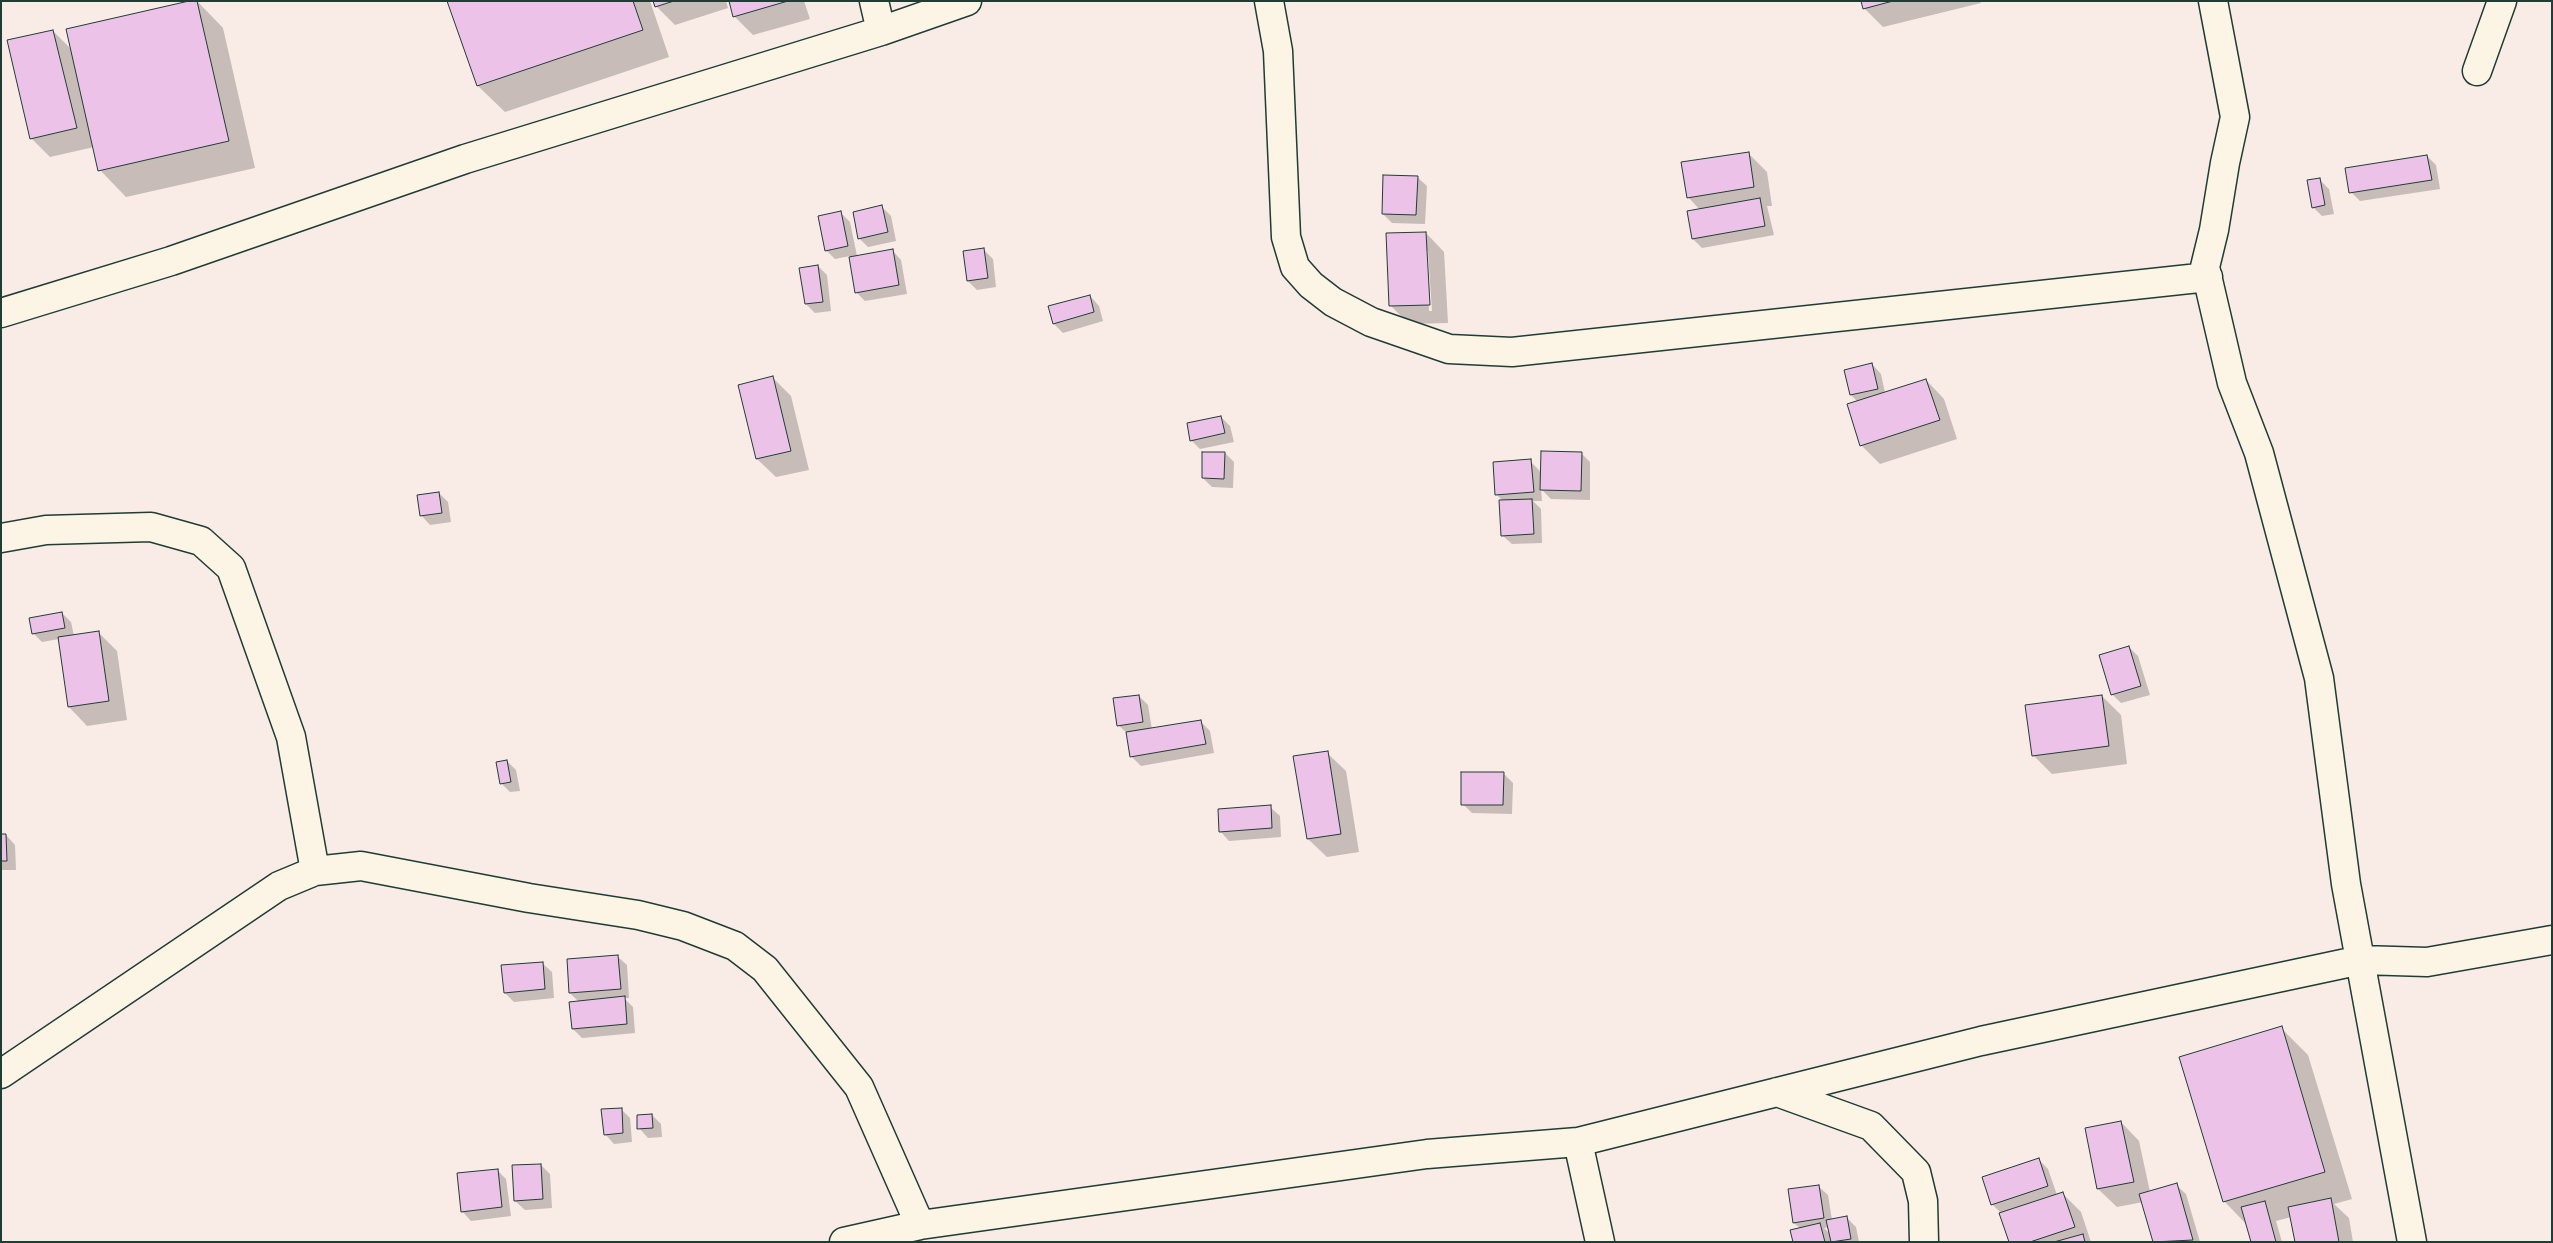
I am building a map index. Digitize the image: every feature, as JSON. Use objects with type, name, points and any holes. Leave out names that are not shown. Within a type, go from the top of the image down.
[{"type":"street","points":[[874,1],[880,31]]},
{"type":"street","points":[[1,313],[171,261],[465,159],[880,31],[967,1]]},
{"type":"street","points":[[1269,1],[1278,51],[1286,237],[1295,267],[1311,285],[1333,302],[1371,322],[1450,349],[1512,352],[2208,277]]},
{"type":"street","points":[[2213,1],[2235,117],[2214,230],[2204,267],[2208,277],[2232,383],[2259,453],[2319,678],[2346,884],[2412,1242]]},
{"type":"street","points":[[2477,71],[2502,1]]},
{"type":"street","points":[[1,538],[46,530],[151,527],[201,541],[231,568],[291,737],[315,871]]},
{"type":"street","points":[[1,1074],[279,886],[315,871],[361,866],[529,898],[638,915],[683,926],[735,946],[765,969],[860,1087],[920,1225]]},
{"type":"street","points":[[844,1242],[920,1225],[1427,1154],[1578,1142],[1981,1041],[2361,960],[2427,962],[2552,940]]},
{"type":"street","points":[[1777,1092],[1871,1126],[1916,1172],[1923,1201],[1924,1242]]},
{"type":"street","points":[[1578,1142],[1600,1242]]},
{"type":"building","points":[[189,1],[197,1],[229,141],[98,171],[66,29]]},
{"type":"building","points":[[447,1],[633,1],[643,30],[477,86]]},
{"type":"building","points":[[653,1],[674,1],[655,7]]},
{"type":"building","points":[[729,1],[788,1],[733,17]]},
{"type":"building","points":[[1861,1],[1893,1],[1863,9]]},
{"type":"building","points":[[53,30],[77,128],[30,139],[7,40]]},
{"type":"building","points":[[1749,152],[1754,187],[1687,198],[1681,162]]},
{"type":"building","points":[[2427,155],[2432,180],[2349,193],[2345,168]]},
{"type":"building","points":[[1383,175],[1418,176],[1416,215],[1382,214]]},
{"type":"building","points":[[2320,178],[2325,205],[2312,208],[2307,180]]},
{"type":"building","points":[[1760,198],[1765,226],[1692,239],[1687,211]]},
{"type":"building","points":[[882,205],[888,232],[858,239],[853,212]]},
{"type":"building","points":[[841,211],[848,246],[825,251],[818,216]]},
{"type":"building","points":[[1426,232],[1430,305],[1389,306],[1386,233]]},
{"type":"building","points":[[984,248],[988,278],[967,281],[963,251]]},
{"type":"building","points":[[893,249],[899,285],[855,293],[849,257]]},
{"type":"building","points":[[818,265],[823,302],[805,304],[799,268]]},
{"type":"building","points":[[1090,295],[1094,312],[1053,324],[1048,306]]},
{"type":"building","points":[[1872,363],[1878,389],[1850,395],[1844,370]]},
{"type":"building","points":[[773,376],[791,451],[756,459],[738,385]]},
{"type":"building","points":[[1926,379],[1940,420],[1860,446],[1847,404]]},
{"type":"building","points":[[1221,416],[1225,433],[1190,441],[1187,423]]},
{"type":"building","points":[[1541,451],[1582,452],[1581,491],[1540,490]]},
{"type":"building","points":[[1202,452],[1225,452],[1224,479],[1202,478]]},
{"type":"building","points":[[1531,459],[1534,492],[1495,495],[1493,462]]},
{"type":"building","points":[[439,492],[442,513],[420,516],[417,495]]},
{"type":"building","points":[[1532,499],[1534,534],[1501,536],[1499,500]]},
{"type":"building","points":[[62,612],[65,628],[32,634],[29,618]]},
{"type":"building","points":[[99,631],[109,701],[68,707],[58,637]]},
{"type":"building","points":[[2129,646],[2141,686],[2111,695],[2099,655]]},
{"type":"building","points":[[1139,695],[1143,722],[1117,726],[1113,698]]},
{"type":"building","points":[[2102,695],[2109,746],[2032,756],[2025,705]]},
{"type":"building","points":[[1201,720],[1206,744],[1130,757],[1126,732]]},
{"type":"building","points":[[1328,751],[1341,834],[1307,839],[1293,756]]},
{"type":"building","points":[[507,760],[511,782],[500,784],[496,762]]},
{"type":"building","points":[[1461,772],[1504,772],[1503,805],[1461,805]]},
{"type":"building","points":[[1271,805],[1272,828],[1219,832],[1218,809]]},
{"type":"building","points":[[1,834],[6,834],[7,861],[1,861]]},
{"type":"building","points":[[618,955],[621,989],[569,993],[567,959]]},
{"type":"building","points":[[543,962],[545,989],[504,993],[501,965]]},
{"type":"building","points":[[625,996],[627,1024],[572,1029],[569,1002]]},
{"type":"building","points":[[2282,1026],[2325,1172],[2223,1202],[2179,1057]]},
{"type":"building","points":[[622,1108],[623,1133],[604,1135],[601,1109]]},
{"type":"building","points":[[652,1114],[653,1128],[637,1129],[637,1115]]},
{"type":"building","points":[[2121,1121],[2134,1182],[2097,1189],[2085,1128]]},
{"type":"building","points":[[2039,1158],[2048,1186],[1991,1205],[1982,1177]]},
{"type":"building","points":[[541,1164],[543,1199],[514,1201],[512,1165]]},
{"type":"building","points":[[498,1169],[502,1207],[461,1212],[457,1173]]},
{"type":"building","points":[[2177,1183],[2193,1240],[2153,1242],[2139,1194]]},
{"type":"building","points":[[1819,1185],[1824,1218],[1793,1223],[1788,1189]]},
{"type":"building","points":[[2063,1192],[2075,1227],[2030,1242],[2009,1242],[1999,1213]]},
{"type":"building","points":[[2331,1198],[2339,1242],[2295,1242],[2288,1207]]},
{"type":"building","points":[[2265,1201],[2276,1242],[2251,1242],[2241,1207]]},
{"type":"building","points":[[1847,1216],[1851,1239],[1831,1242],[1826,1220]]},
{"type":"building","points":[[1820,1223],[1825,1242],[1793,1242],[1790,1230]]},
{"type":"building","points":[[2083,1234],[2085,1242],[2054,1242]]}]
